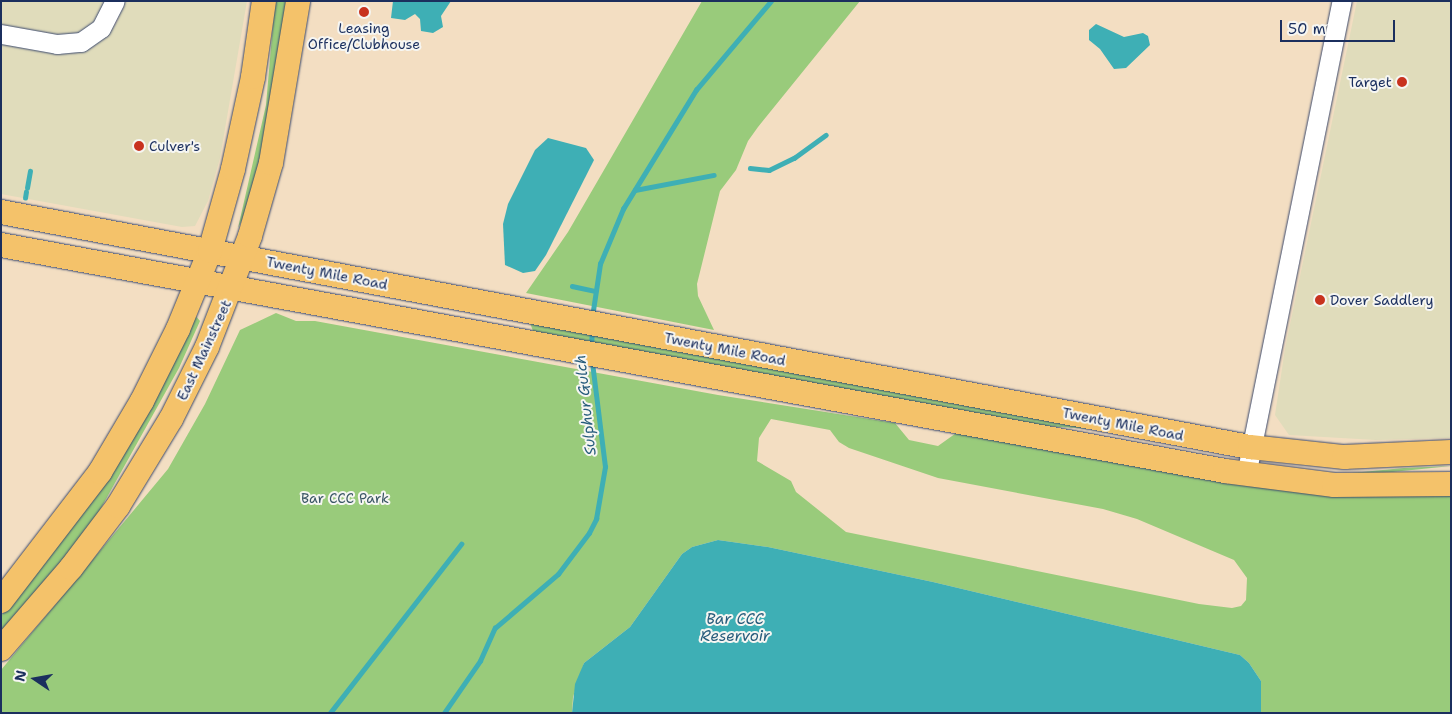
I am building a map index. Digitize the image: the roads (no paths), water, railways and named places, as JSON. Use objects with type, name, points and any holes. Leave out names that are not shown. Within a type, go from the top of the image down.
[{"type":"main road","points":[[1,601],[67,518],[113,450],[164,359],[210,251],[242,132],[264,1]]},
{"type":"main road","name":"East Mainstreet","points":[[1,649],[77,561],[135,479],[183,397],[231,290],[243,257],[278,133],[298,1]]},
{"type":"main road","name":"Twenty Mile Road","points":[[1,212],[1250,447],[1344,456],[1451,452]]},
{"type":"main road","name":"Twenty Mile Road","points":[[1,245],[231,290],[717,376],[1246,475],[1312,484],[1395,486],[1451,484]]},
{"type":"main road","points":[[1395,486],[1412,474],[1451,472]]},
{"type":"street","points":[[1,34],[56,44],[81,42],[101,28],[115,1]]},
{"type":"street","points":[[1246,475],[1250,447],[1342,1]]},
{"type":"water","points":[[393,1],[451,1],[441,16],[443,27],[433,33],[421,31],[420,19],[415,14],[405,20],[391,18]]},
{"type":"water","points":[[1096,24],[1124,37],[1143,33],[1148,36],[1150,45],[1126,68],[1114,69],[1100,49],[1089,40],[1089,30]]},
{"type":"water","points":[[548,138],[586,148],[594,160],[546,255],[535,271],[523,273],[505,265],[503,224],[508,204],[535,150]]},
{"type":"water","name":"Bar CCC Reservoir","points":[[718,540],[768,547],[933,582],[1240,655],[1249,663],[1261,681],[1261,713],[572,713],[575,684],[584,663],[630,627],[682,554],[692,547]]},
{"type":"waterway","name":"Sulphur Gulch","points":[[592,317],[600,264],[623,209],[696,90],[771,1]]},
{"type":"waterway","points":[[750,168],[769,170],[794,158],[826,135]]},
{"type":"waterway","points":[[27,188],[30,171]]},
{"type":"waterway","points":[[635,190],[714,175]]},
{"type":"waterway","points":[[25,198],[26,192]]},
{"type":"waterway","points":[[572,286],[595,291]]},
{"type":"waterway","name":"Sulphur Gulch","points":[[591,347],[592,329]]},
{"type":"waterway","name":"Sulphur Gulch","points":[[444,713],[480,661],[495,628],[558,574],[589,533],[596,519],[605,467],[592,362]]},
{"type":"waterway","points":[[330,713],[461,544]]},
{"type":"place","name":"Leasing Office/Clubhouse","points":[[364,12]]},
{"type":"place","name":"Target","points":[[1402,82]]},
{"type":"place","name":"Culver's","points":[[139,146]]},
{"type":"place","name":"Dover Saddlery","points":[[1320,300]]},
{"type":"park label","name":"Bar CCC Park","points":[[345,498]]}]
